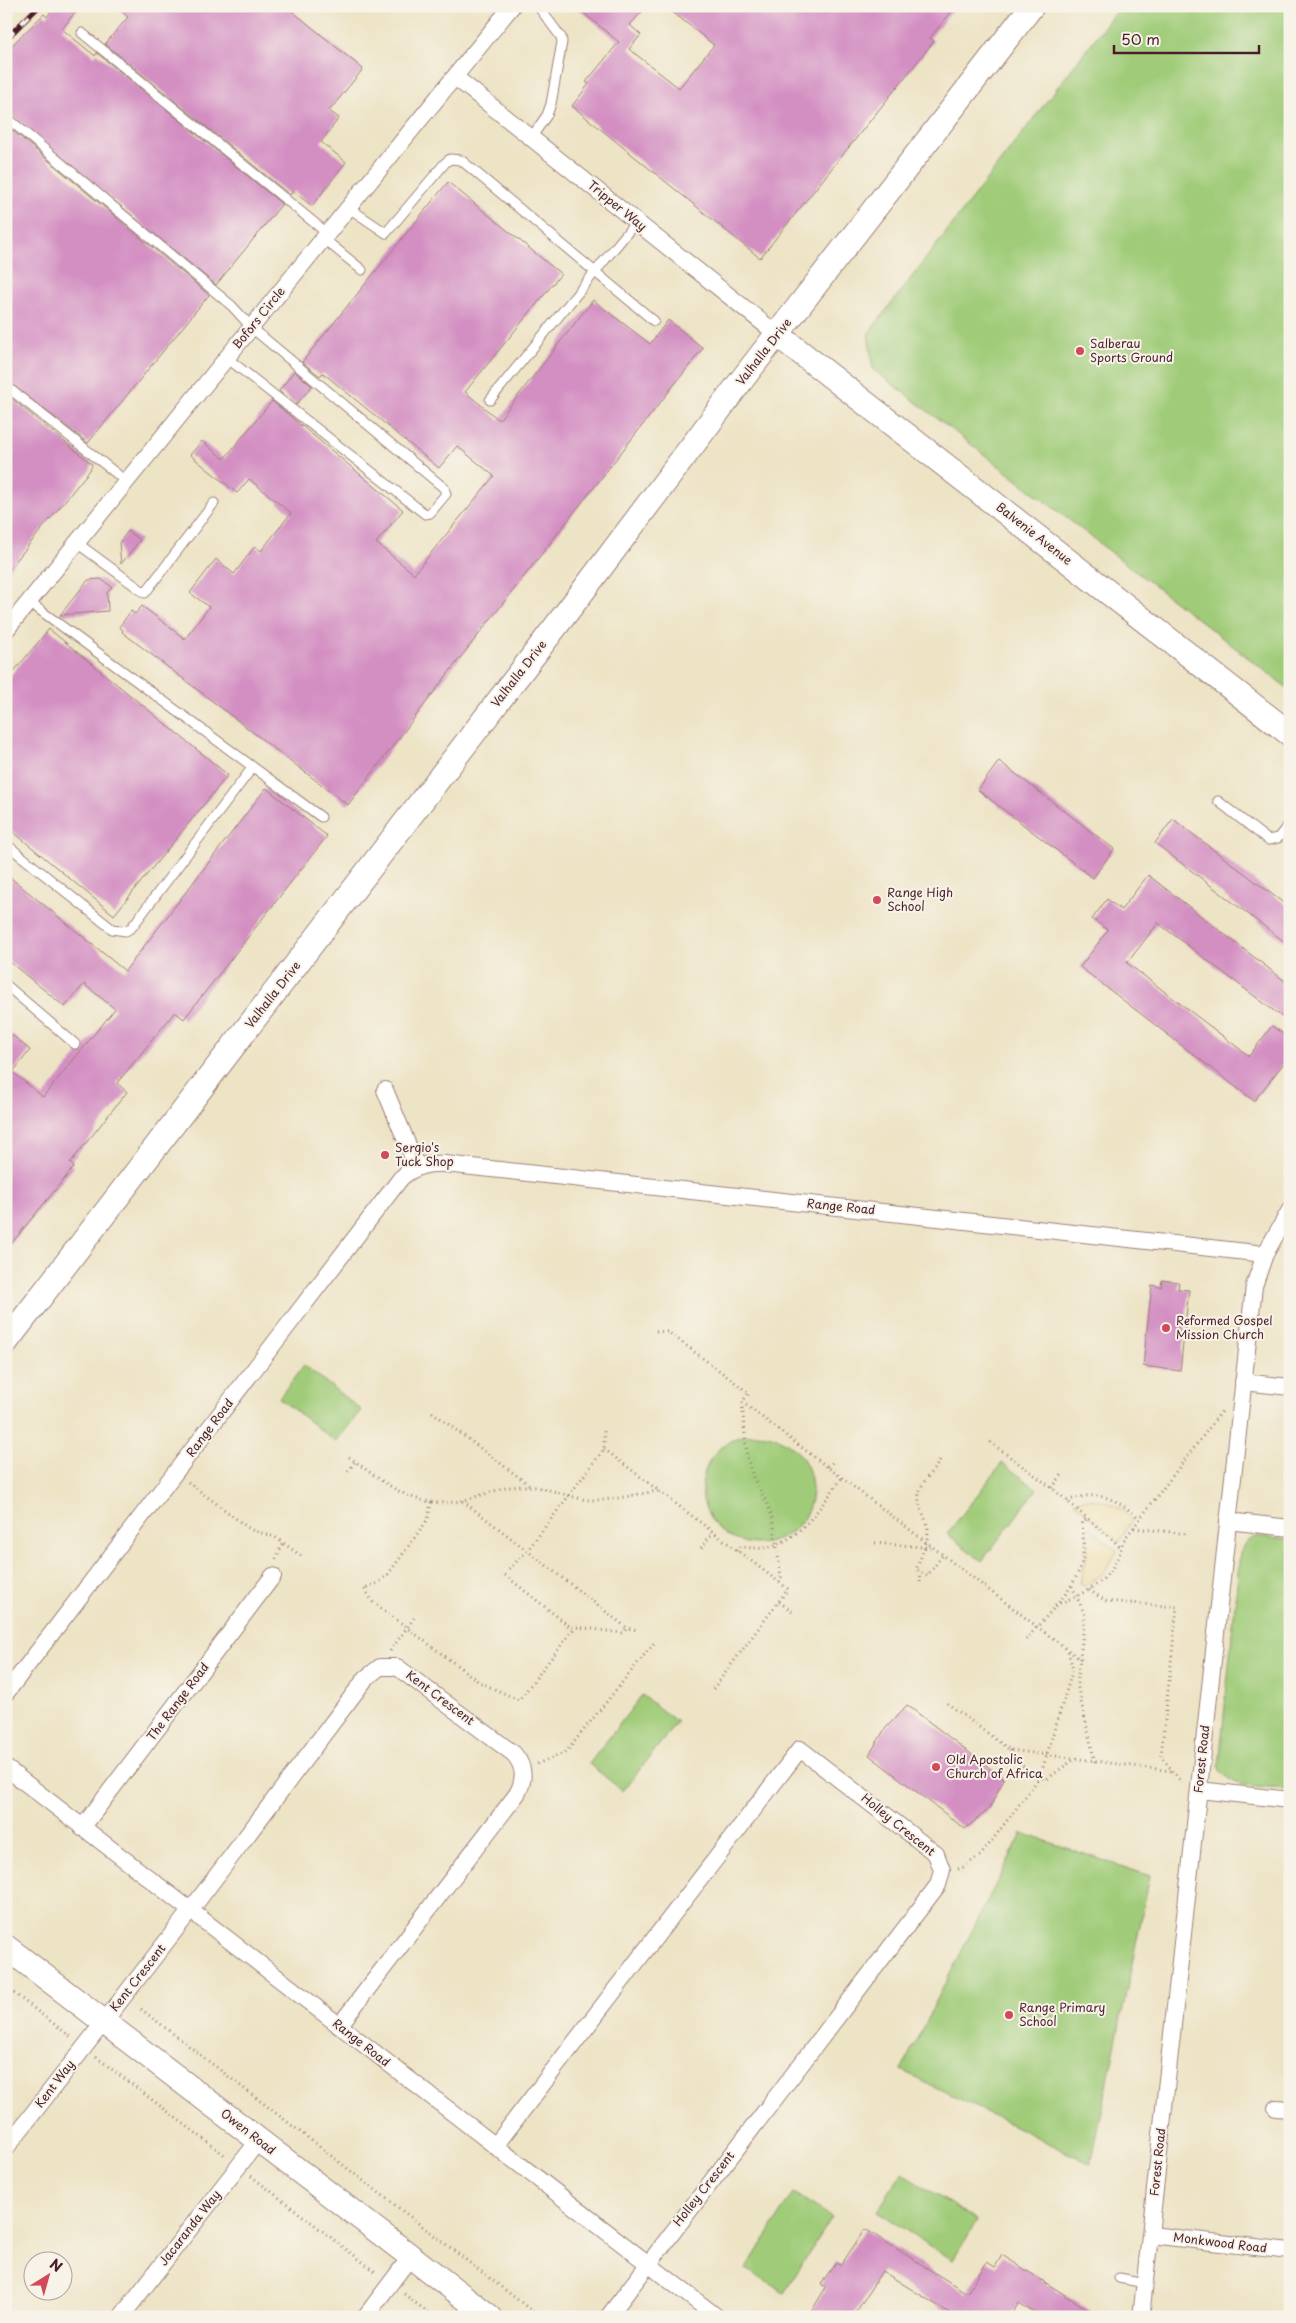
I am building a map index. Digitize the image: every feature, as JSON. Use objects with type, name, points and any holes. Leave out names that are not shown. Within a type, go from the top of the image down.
[{"type":"main road","name":"Valhalla Drive","points":[[6,1342],[1032,6]]},
{"type":"main road","name":"Balvenie Avenue","points":[[778,335],[1290,734]]},
{"type":"main road","name":"Owen Road","points":[[6,1947],[104,2020],[490,2317]]},
{"type":"street","name":"Bofors Circle","points":[[8,625],[127,482],[512,6]]},
{"type":"street","name":"Tripper Way","points":[[455,77],[778,335]]},
{"type":"street","points":[[384,1090],[418,1167]]},
{"type":"street","name":"Range Road","points":[[6,1693],[401,1178],[418,1167],[431,1163],[445,1164],[1265,1254]]},
{"type":"street","name":"Forest Road","points":[[1141,2317],[1193,1790],[1228,1521],[1254,1286],[1265,1254],[1290,1210]]},
{"type":"street","points":[[1243,1382],[1290,1387]]},
{"type":"street","points":[[1228,1521],[1290,1528]]},
{"type":"street","name":"The Range Road","points":[[82,1828],[272,1570]]},
{"type":"street","name":"Kent Crescent","points":[[104,2020],[190,1911],[366,1678],[380,1667],[398,1667],[405,1671],[514,1754],[523,1770]]},
{"type":"street","name":"Holley Crescent","points":[[495,2146],[800,1749],[930,1848],[940,1862],[942,1870],[938,1885],[647,2263],[608,2317]]},
{"type":"street","name":"Range Road","points":[[6,1768],[717,2317]]},
{"type":"street","points":[[339,2026],[517,1794],[522,1787],[523,1770]]},
{"type":"street","points":[[1193,1790],[1290,1800]]},
{"type":"street","name":"Kent Way","points":[[6,2148],[104,2020]]},
{"type":"street","name":"Jacaranda Way","points":[[121,2317],[258,2140]]},
{"type":"street","name":"Monkwood Road","points":[[1150,2235],[1290,2251]]},
{"type":"street","points":[[364,2317],[411,2256]]},
{"type":"lane","points":[[531,138],[547,115],[551,104],[562,42],[561,37],[538,6]]},
{"type":"lane","points":[[82,33],[326,236],[362,270]]},
{"type":"lane","points":[[6,117],[232,306],[252,328],[444,488],[446,494],[430,513],[425,514],[227,358]]},
{"type":"lane","points":[[350,208],[386,233],[445,163],[450,159],[456,158],[654,321]]},
{"type":"lane","points":[[490,400],[636,222]]},
{"type":"lane","points":[[6,386],[127,482]]},
{"type":"lane","points":[[77,543],[145,593],[214,503]]},
{"type":"lane","points":[[29,602],[321,817]]},
{"type":"lane","points":[[6,844],[112,929],[126,931],[132,927],[252,768]]},
{"type":"lane","points":[[1218,801],[1268,840],[1278,838],[1290,823]]},
{"type":"lane","points":[[6,985],[75,1044]]},
{"type":"lane","points":[[1119,2278],[1145,2283]]},
{"type":"path","points":[[656,1331],[668,1332],[749,1393],[742,1402],[747,1457],[753,1477],[773,1520],[775,1546],[781,1577],[778,1582]]},
{"type":"path","points":[[742,1402],[1081,1660]]},
{"type":"path","points":[[1056,1605],[1089,1590],[1104,1580],[1113,1569],[1123,1541],[1225,1406]]},
{"type":"path","points":[[432,1412],[532,1487]]},
{"type":"path","points":[[509,1569],[527,1551],[604,1449],[604,1431]]},
{"type":"path","points":[[990,1442],[1052,1488],[1122,1548]]},
{"type":"path","points":[[604,1449],[788,1589],[713,1689]]},
{"type":"path","points":[[348,1457],[396,1492],[417,1500],[431,1502],[462,1501],[504,1488],[532,1487],[590,1500],[659,1490]]},
{"type":"path","points":[[828,1468],[834,1461]]},
{"type":"path","points":[[940,1461],[923,1483],[919,1494],[920,1504],[928,1525],[925,1542],[916,1569],[927,1576],[943,1555]]},
{"type":"path","points":[[348,1471],[355,1462]]},
{"type":"path","points":[[1052,1488],[1064,1472]]},
{"type":"path","points":[[738,1551],[741,1546],[753,1549],[775,1546],[791,1539],[805,1526],[842,1478]]},
{"type":"path","points":[[187,1481],[251,1530],[275,1537],[304,1558]]},
{"type":"path","points":[[1067,1501],[1081,1496],[1097,1496],[1112,1499],[1126,1506],[1140,1519]]},
{"type":"path","points":[[462,1501],[627,1628],[638,1630]]},
{"type":"path","points":[[431,1502],[428,1519],[387,1576],[378,1583],[364,1588],[373,1602],[479,1682],[519,1700],[575,1627]]},
{"type":"path","points":[[1026,1640],[1072,1586],[1084,1549],[1082,1523],[1087,1518]]},
{"type":"path","points":[[1134,1527],[1188,1534]]},
{"type":"path","points":[[701,1548],[713,1532]]},
{"type":"path","points":[[272,1570],[283,1542]]},
{"type":"path","points":[[875,1543],[934,1548]]},
{"type":"path","points":[[920,1582],[921,1572]]},
{"type":"path","points":[[505,1575],[569,1626],[623,1633],[627,1628]]},
{"type":"path","points":[[1072,1586],[1085,1615],[1078,1684],[1095,1762]]},
{"type":"path","points":[[1089,1590],[1106,1601],[1178,1607],[1161,1756],[1172,1771],[1193,1790]]},
{"type":"path","points":[[779,1602],[792,1611]]},
{"type":"path","points":[[389,1652],[414,1618]]},
{"type":"path","points":[[523,1770],[566,1752],[654,1643]]},
{"type":"path","points":[[942,1870],[962,1868],[981,1855],[1040,1777],[1073,1670],[1066,1649]]},
{"type":"path","points":[[947,1703],[1010,1750],[1030,1775],[1047,1778],[1073,1760],[1172,1771]]},
{"type":"path","points":[[1010,1750],[1070,1756],[1073,1760]]},
{"type":"path","points":[[6,1987],[73,2039]]},
{"type":"path","points":[[141,2009],[540,2317]]},
{"type":"path","points":[[96,2056],[226,2156]]},
{"type":"path","points":[[248,2174],[380,2275]]},
{"type":"path","points":[[402,2292],[434,2317]]},
{"type":"green space","name":"Salberau Sports Ground","points":[[1120,6],[1290,6],[1290,690],[873,369],[868,334]]},
{"type":"green space","points":[[304,1365],[361,1410],[336,1442],[279,1398]]},
{"type":"green space","points":[[757,1434],[778,1439],[796,1450],[807,1468],[812,1489],[807,1510],[796,1528],[778,1539],[757,1544],[736,1539],[718,1528],[707,1510],[702,1489],[707,1468],[718,1450],[736,1439]]},
{"type":"green space","points":[[1002,1463],[1037,1489],[982,1561],[947,1534]]},
{"type":"green space","points":[[1257,1536],[1290,1539],[1290,1789],[1239,1784],[1224,1774],[1219,1766],[1240,1553],[1247,1541]]},
{"type":"green space","points":[[642,1695],[677,1722],[623,1791],[589,1764]]},
{"type":"green space","points":[[1022,1833],[1150,1876],[1091,2164],[901,2070]]},
{"type":"green space","points":[[902,2173],[977,2221],[953,2260],[877,2212]]},
{"type":"green space","points":[[793,2193],[832,2217],[784,2293],[746,2269]]},
{"type":"sand","points":[[1087,1499],[1111,1504],[1122,1510],[1132,1519],[1119,1542],[1074,1502]]},
{"type":"sand","points":[[1090,1528],[1117,1551],[1104,1573],[1084,1586],[1080,1583],[1087,1556],[1087,1531]]},
{"type":"building","points":[[55,6],[80,6],[62,29],[95,56],[97,53],[282,204],[216,285],[6,111],[6,51],[44,14],[47,17]]},
{"type":"building","points":[[115,6],[286,6],[363,69],[329,111],[339,118],[321,142],[346,162],[312,206],[293,191],[290,195],[105,44],[128,17]]},
{"type":"building","points":[[575,6],[647,6],[630,25],[641,35],[629,49],[679,88],[714,45],[665,6],[956,6],[930,38],[934,41],[760,258],[572,106],[589,84],[586,82],[619,42]]},
{"type":"building","points":[[6,125],[209,295],[88,443],[6,380]]},
{"type":"building","points":[[448,182],[561,274],[465,392],[499,420],[593,300],[650,344],[668,320],[703,348],[457,662],[348,805],[122,632],[123,630],[119,627],[131,611],[135,614],[142,606],[185,639],[209,607],[190,593],[216,559],[234,574],[255,546],[261,551],[291,513],[249,479],[237,493],[190,455],[202,441],[224,459],[272,401],[403,510],[376,543],[414,574],[494,476],[457,446],[439,468],[323,373],[320,376],[302,362]]},
{"type":"building","points":[[294,371],[312,386],[296,405],[279,391]]},
{"type":"building","points":[[6,394],[92,464],[90,470],[6,573]]},
{"type":"building","points":[[128,531],[140,540],[121,564],[119,543]]},
{"type":"building","points":[[101,579],[112,587],[107,593],[108,611],[60,615],[88,580]]},
{"type":"building","points":[[49,629],[228,775],[114,915],[6,826],[6,681]]},
{"type":"building","points":[[999,761],[1114,849],[1093,878],[978,790]]},
{"type":"building","points":[[266,788],[327,836],[184,1019],[175,1012],[117,1083],[127,1092],[70,1163],[74,1167],[6,1250],[6,1030],[30,1050],[13,1072],[43,1097],[115,1009],[84,984],[65,1007],[6,959],[6,874],[125,971]]},
{"type":"building","points":[[1173,819],[1290,908],[1290,946],[1155,843]]},
{"type":"building","points":[[1148,875],[1290,985],[1290,1023],[1158,923],[1127,963],[1249,1056],[1272,1026],[1290,1039],[1290,1069],[1283,1064],[1254,1101],[1080,967],[1108,930],[1092,919],[1107,899],[1121,910]]},
{"type":"building","name":"Reformed Gospel Mission Church","points":[[1162,1280],[1179,1282],[1178,1289],[1189,1290],[1180,1371],[1143,1366],[1152,1285],[1161,1287]]},
{"type":"building","name":"Old Apostolic Church of Africa","points":[[907,1705],[1004,1779],[989,1809],[965,1829],[869,1755],[885,1729]]},
{"type":"building","points":[[865,2229],[967,2293],[987,2262],[995,2267],[1002,2255],[1100,2317],[1041,2317],[1019,2303],[1010,2317],[956,2317],[882,2271],[853,2317],[808,2317],[826,2287],[821,2284],[836,2262],[841,2265]]},
{"type":"railway","points":[[6,39],[39,6]]},
{"type":"place","name":"Salberau Sports Ground","points":[[1080,351]]},
{"type":"place","name":"Range High School","points":[[877,900]]},
{"type":"place","name":"Sergio's Tuck Shop","points":[[385,1155]]},
{"type":"place","name":"Reformed Gospel Mission Church","points":[[1166,1328]]},
{"type":"place","name":"Old Apostolic Church of Africa","points":[[936,1767]]},
{"type":"place","name":"Range Primary School","points":[[1009,2015]]}]
